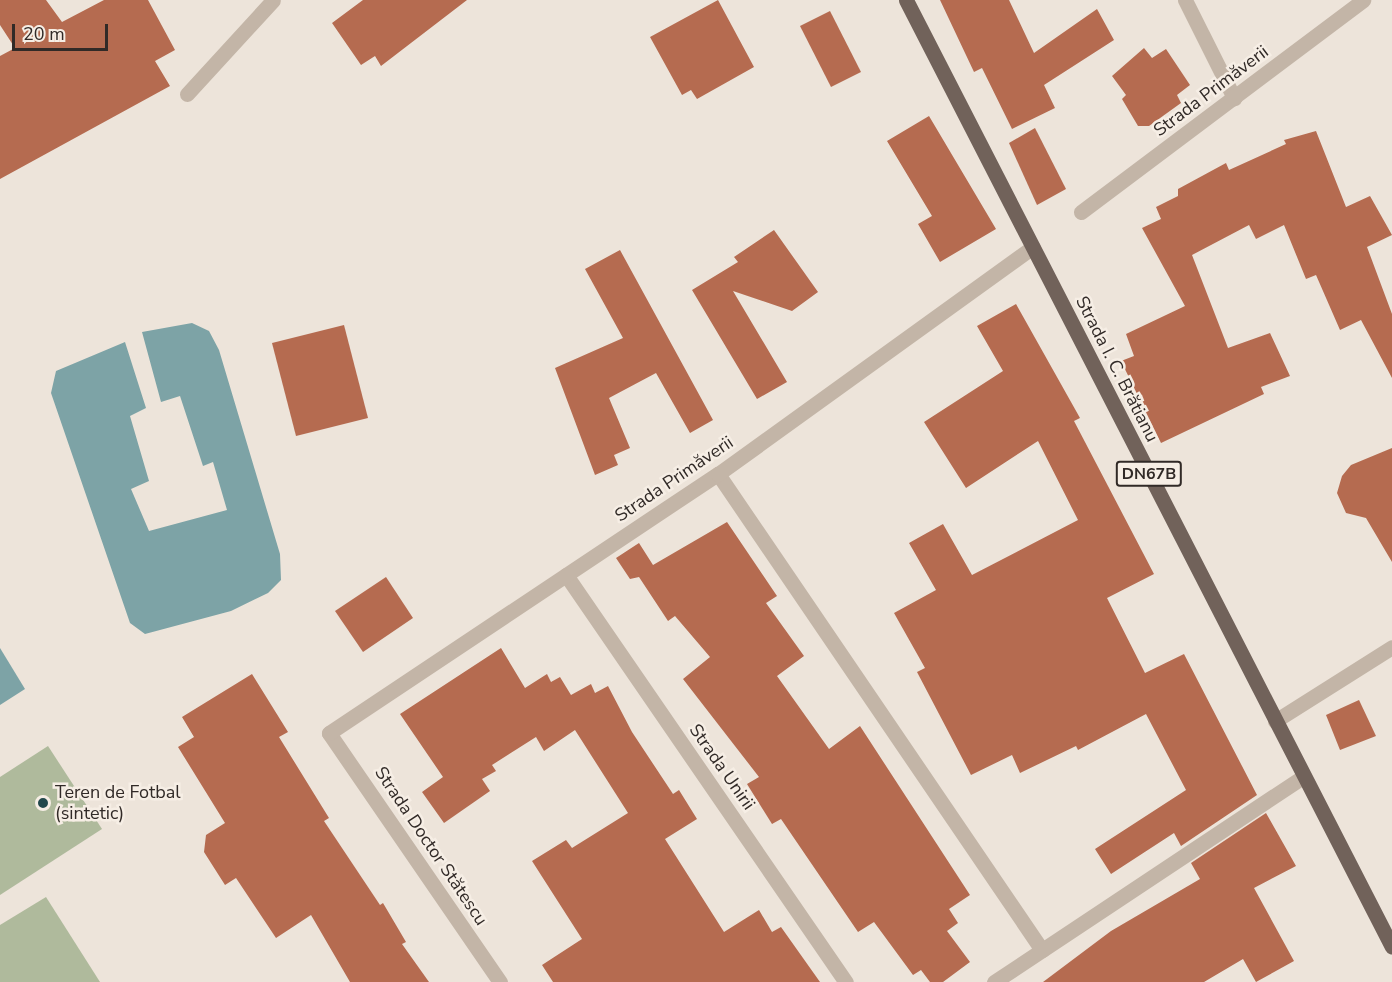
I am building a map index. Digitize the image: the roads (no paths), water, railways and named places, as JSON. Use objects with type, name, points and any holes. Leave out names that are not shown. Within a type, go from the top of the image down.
[{"type":"main road","name":"Strada I. C. Brătianu","points":[[906,0],[1392,947]]},
{"type":"street","points":[[187,94],[273,0]]},
{"type":"street","points":[[1185,0],[1234,98]]},
{"type":"street","name":"Strada Primăverii","points":[[1081,212],[1363,0]]},
{"type":"street","name":"Strada Primăverii","points":[[329,733],[718,474],[1033,247]]},
{"type":"street","points":[[718,474],[1042,950]]},
{"type":"street","name":"Strada Unirii","points":[[566,575],[846,982]]},
{"type":"street","points":[[1275,721],[1392,647]]},
{"type":"street","name":"Strada Doctor Stătescu","points":[[329,733],[500,982]]},
{"type":"street","points":[[994,982],[1304,776]]},
{"type":"water","points":[[192,323],[209,331],[219,350],[280,554],[281,580],[268,593],[231,611],[145,634],[130,623],[51,393],[56,371],[125,342],[146,408],[130,416],[149,481],[131,489],[149,531],[227,510],[213,462],[203,466],[180,396],[161,402],[142,332]]},
{"type":"water","points":[[0,648],[25,689],[0,705]]},
{"type":"place","name":"Teren de Fotbal (sintetic)","points":[[43,803]]}]
